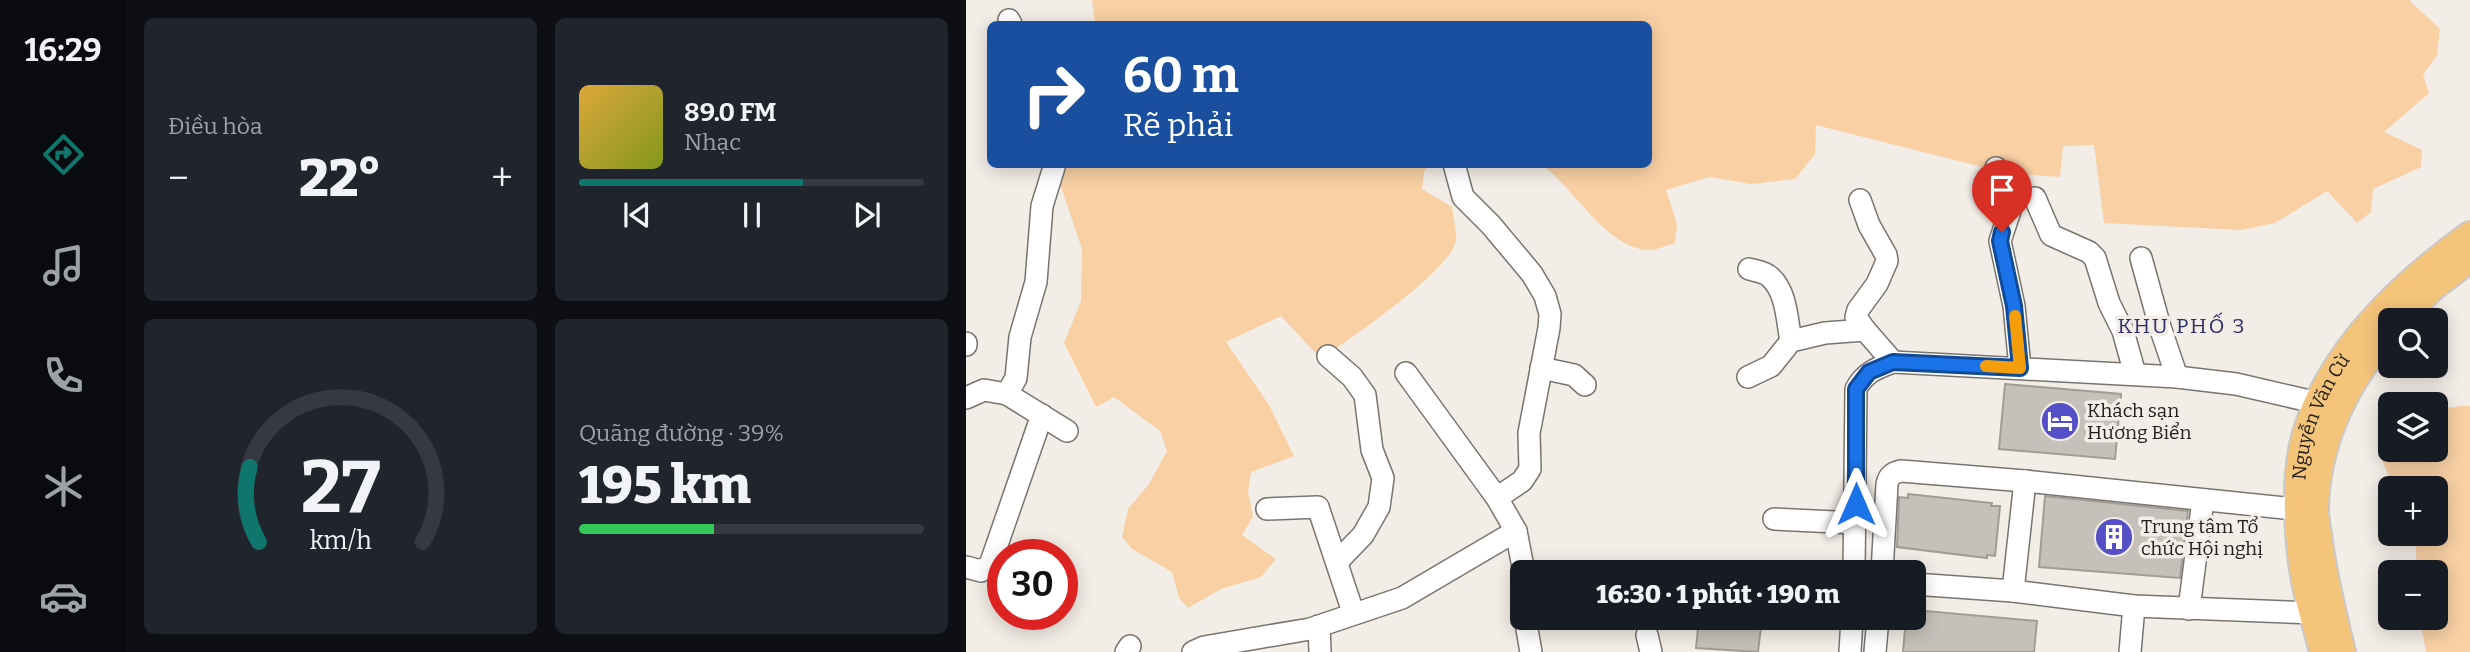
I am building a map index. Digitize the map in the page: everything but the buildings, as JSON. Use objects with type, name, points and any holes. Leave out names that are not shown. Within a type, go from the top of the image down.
[{"type":"main road","name":"Nguyễn Văn Cừ","points":[[2342,652],[2306,511],[2300,469],[2305,438],[2318,403],[2335,372],[2397,295],[2429,265],[2470,235]]},
{"type":"main road","points":[[2412,308],[2433,287],[2470,259]]},
{"type":"main road","name":"Nguyễn Văn Cừ","points":[[2323,652],[2301,556],[2306,511],[2331,424],[2349,385],[2378,347]]},
{"type":"street","points":[[1007,394],[1016,378],[1020,337],[1037,282],[1042,206],[1054,168]]},
{"type":"street","points":[[1455,168],[1463,197],[1491,225],[1532,274],[1545,296],[1550,314],[1529,433],[1530,468],[1522,481],[1497,498]]},
{"type":"street","points":[[1996,168],[2013,202],[2000,241],[2014,306],[2020,368]]},
{"type":"street","points":[[2035,198],[2052,235],[2095,258],[2109,303],[2123,331],[2134,374]]},
{"type":"street","points":[[1860,200],[1868,225],[1887,261],[1877,284],[1856,317],[1893,362]]},
{"type":"street","points":[[2141,258],[2160,327],[2178,377]]},
{"type":"street","points":[[1749,269],[1766,274],[1778,288],[1791,341]]},
{"type":"street","points":[[1748,377],[1771,366],[1791,341],[1817,335],[1865,330]]},
{"type":"street","points":[[1328,356],[1352,377],[1366,395],[1372,450],[1383,478],[1379,506],[1363,535],[1337,562]]},
{"type":"street","points":[[1854,560],[1856,389],[1869,372],[1893,362],[2178,377],[2236,384],[2318,403]]},
{"type":"street","points":[[1541,368],[1574,375],[1585,385]]},
{"type":"street","points":[[1406,373],[1497,498],[1516,531],[1522,560]]},
{"type":"street","points":[[966,398],[984,390],[1007,394],[1067,431]]},
{"type":"street","points":[[966,567],[981,571],[990,565],[1042,415]]},
{"type":"street","points":[[1883,560],[1887,484],[1893,473],[1901,471],[2025,481],[2306,511]]},
{"type":"street","points":[[2013,592],[2025,481]]},
{"type":"street","points":[[2189,609],[2203,500]]},
{"type":"street","points":[[1267,509],[1318,507],[1353,612]]},
{"type":"street","points":[[1774,519],[1856,523]]},
{"type":"street","points":[[1193,652],[1204,647],[1310,629],[1402,597],[1516,531]]},
{"type":"street","points":[[1926,585],[2134,606],[2314,613]]},
{"type":"street","points":[[2130,652],[2134,606]]},
{"type":"street","points":[[1319,626],[1320,652]]},
{"type":"street","points":[[1530,630],[1531,652]]},
{"type":"street","points":[[1850,652],[1851,630]]},
{"type":"street","points":[[1875,652],[1877,630]]},
{"type":"shaded area","points":[[1092,0],[2409,0],[2440,29],[2437,55],[2423,75],[2429,93],[2384,132],[2422,150],[2421,167],[2373,189],[2371,212],[2357,223],[2327,191],[2275,223],[2241,230],[2104,223],[2094,145],[2063,146],[2060,177],[2006,173],[1816,125],[1815,154],[1795,179],[1751,184],[1709,177],[1666,190],[1677,224],[1675,243],[1649,250],[1619,240],[1605,229],[1546,168],[1652,168],[1652,21],[1095,21]]},
{"type":"shaded area","points":[[1057,168],[1427,168],[1422,189],[1452,207],[1456,240],[1450,253],[1437,269],[1397,304],[1321,359],[1281,316],[1226,342],[1269,405],[1294,456],[1251,472],[1248,492],[1253,516],[1242,535],[1276,559],[1261,577],[1221,589],[1188,608],[1179,598],[1172,572],[1132,549],[1122,537],[1128,509],[1149,484],[1167,451],[1160,431],[1114,397],[1096,407],[1064,343],[1081,301],[1082,249]]},
{"type":"shaded area","points":[[2470,406],[2470,652],[2426,652],[2422,630],[2448,630],[2448,560],[2416,560],[2416,546],[2448,546],[2448,476],[2389,476],[2383,462],[2448,462],[2448,408]]},
{"type":"slow traffic","points":[[1986,366],[2020,368],[2015,316]]},
{"type":"place","name":"Khách sạn Hương Biển","points":[[2060,421]]},
{"type":"place","name":"Trung tâm Tổ chức Hội nghị","points":[[2114,537]]},
{"type":"district","name":"KHU PHỐ 3","points":[[2182,326]]},
{"type":"route","points":[[1856,504],[1856,389],[1869,372],[1893,362],[2020,368],[2014,306],[2000,241],[2002,232]]}]
